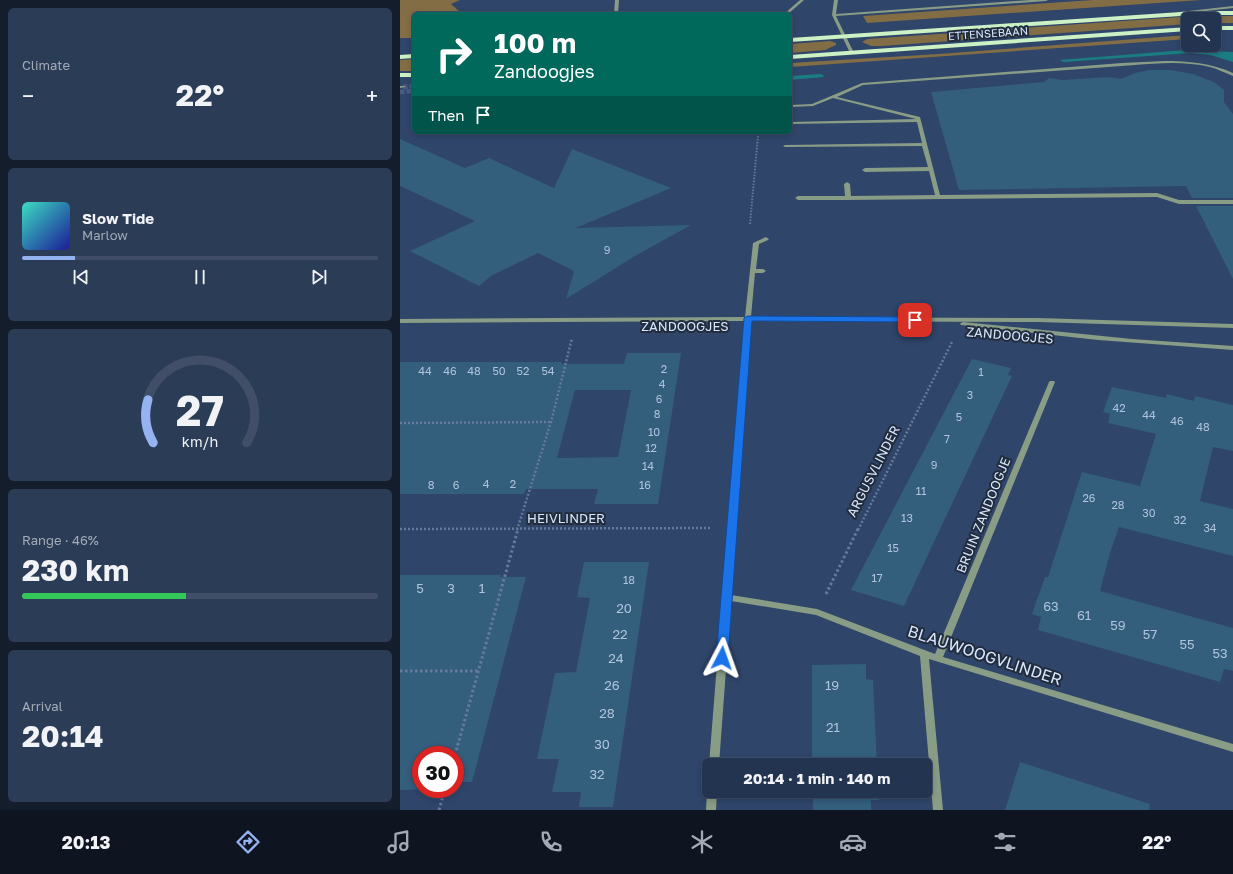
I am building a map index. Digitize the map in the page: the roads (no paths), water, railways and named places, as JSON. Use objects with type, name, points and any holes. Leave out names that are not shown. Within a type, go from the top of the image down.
[{"type":"main road","name":"ETTENSEBAAN","points":[[792,40],[1158,15],[1233,13]]},
{"type":"main road","points":[[1221,28],[1233,28]]},
{"type":"main road","name":"ETTENSEBAAN","points":[[792,57],[1181,29]]},
{"type":"main road","points":[[400,57],[412,56]]},
{"type":"main road","points":[[400,75],[412,74]]},
{"type":"street","points":[[616,12],[617,0]]},
{"type":"street","points":[[788,12],[802,0]]},
{"type":"street","points":[[836,0],[834,15],[852,52]]},
{"type":"street","points":[[834,15],[1046,0]]},
{"type":"street","name":"ETTENSEBAAN","points":[[1158,15],[1233,7]]},
{"type":"street","points":[[792,106],[813,105],[862,84],[1158,62],[1189,62],[1216,68],[1233,75]]},
{"type":"street","points":[[833,97],[918,118],[938,197]]},
{"type":"street","points":[[792,123],[919,121]]},
{"type":"street","points":[[785,146],[924,144]]},
{"type":"street","points":[[865,170],[931,169]]},
{"type":"street","points":[[847,184],[848,198]]},
{"type":"street","points":[[798,198],[1157,195],[1179,202],[1233,202]]},
{"type":"street","points":[[715,758],[748,318],[756,243],[766,239]]},
{"type":"street","points":[[753,271],[763,270]]},
{"type":"street","name":"ZANDOOGJES","points":[[400,321],[748,318],[1038,320],[1233,326]]},
{"type":"street","name":"ZANDOOGJES","points":[[929,320],[1044,333],[1191,346],[1233,348]]},
{"type":"street","name":"BRUIN ZANDOOGJE","points":[[938,659],[1052,382]]},
{"type":"street","name":"BLAUWOOGVLINDER","points":[[727,597],[817,612],[938,659],[1233,748]]},
{"type":"street","points":[[924,653],[938,810]]},
{"type":"street","points":[[711,810],[712,798]]},
{"type":"waterway","points":[[792,78],[821,76]]},
{"type":"tunnel","points":[[403,87],[412,86]]},
{"type":"tunnel","points":[[400,92],[412,91]]}]
